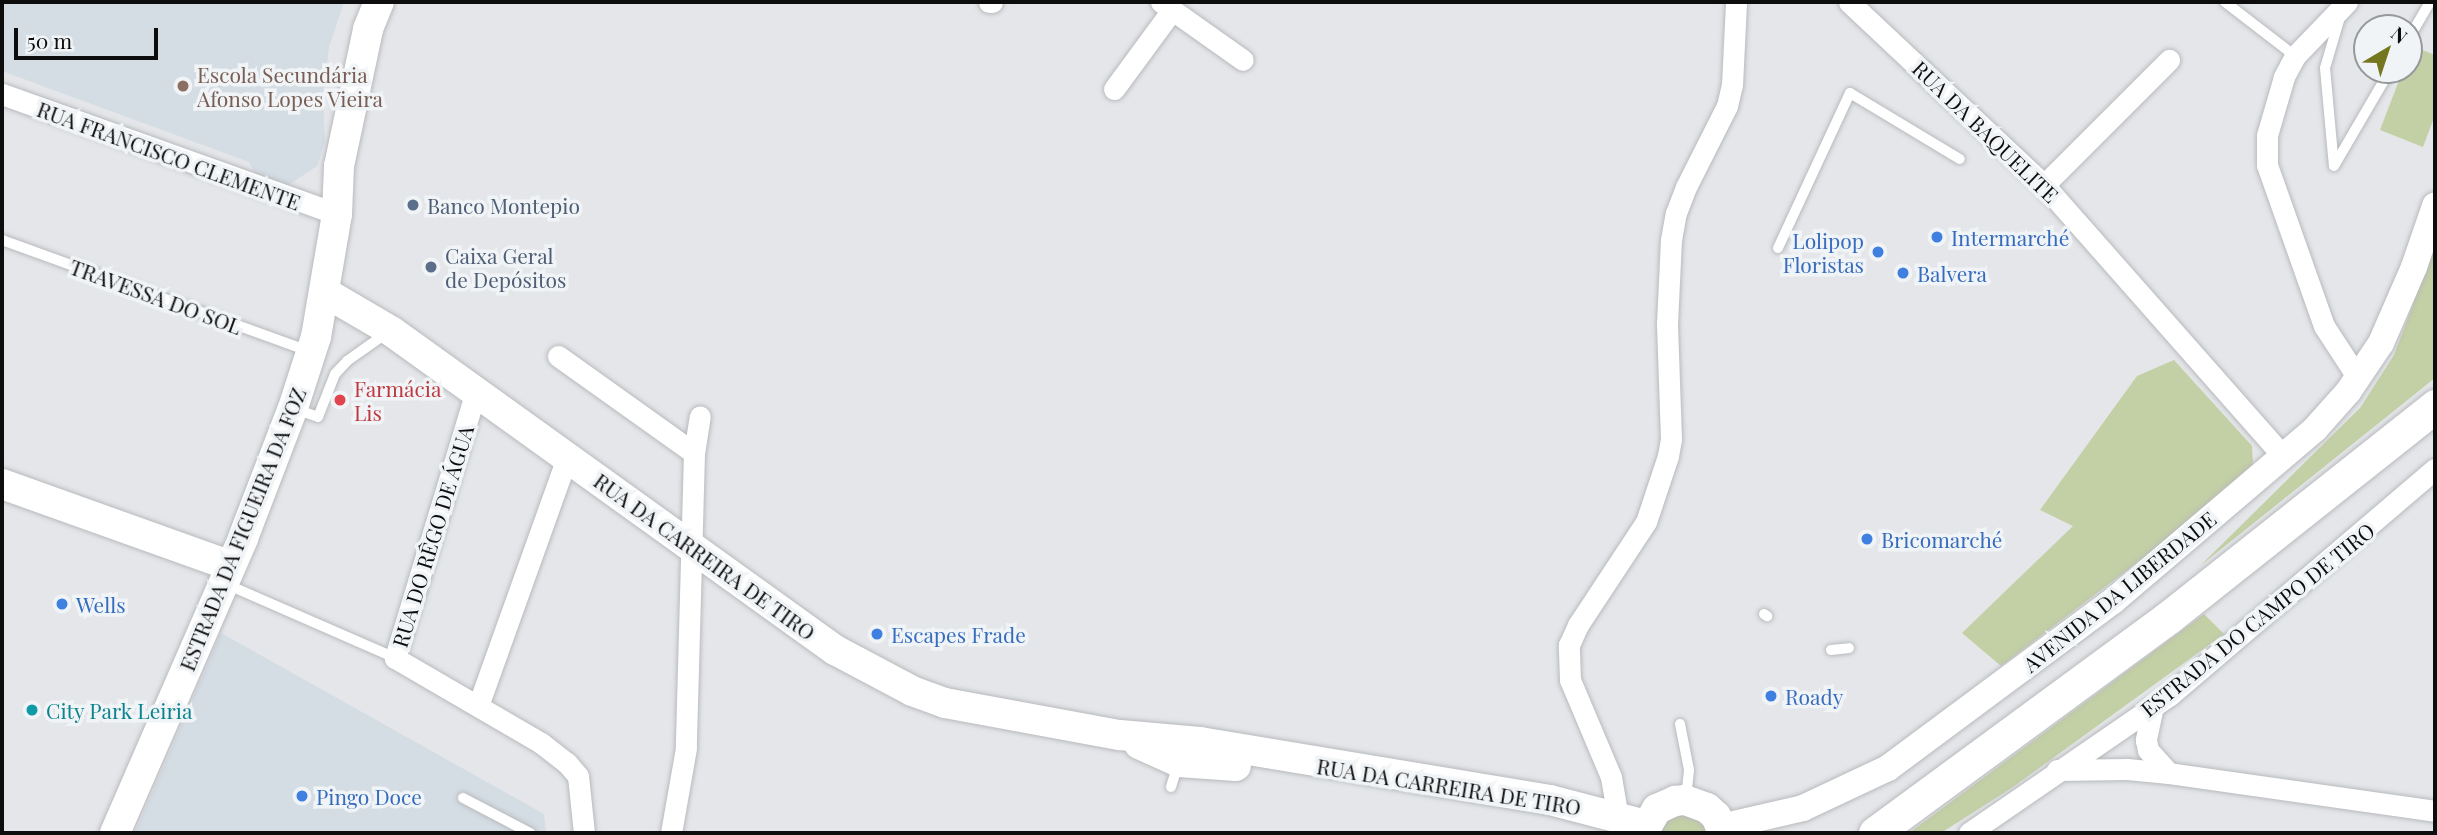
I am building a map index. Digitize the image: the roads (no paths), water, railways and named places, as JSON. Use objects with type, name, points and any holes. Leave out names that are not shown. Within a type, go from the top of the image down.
[{"type":"main road","name":"ESTRADA DA FIGUEIRA DA FOZ","points":[[116,833],[228,575],[293,408],[311,352],[326,293],[337,214],[339,166],[368,29],[378,5]]},
{"type":"main road","name":"RUA DA CARREIRA DE TIRO","points":[[326,293],[391,331],[835,650],[894,683],[945,703],[1120,735],[1183,764],[1293,760],[1550,800],[1636,825]]},
{"type":"main road","points":[[1875,833],[2169,617],[2435,406]]},
{"type":"main road","points":[[2,484],[228,575]]},
{"type":"main road","points":[[1636,825],[1666,804],[1685,800],[1707,808],[1722,830]]},
{"type":"street","points":[[1636,825],[1611,777],[1570,680],[1569,645],[1578,625],[1646,523],[1668,456],[1671,430],[1667,324],[1671,240],[1676,213],[1686,187],[1727,106],[1732,85],[1736,2]]},
{"type":"street","name":"RUA DA BAQUELITE","points":[[1849,2],[2044,185],[2283,456]]},
{"type":"street","points":[[2346,5],[2295,56],[2284,77],[2267,135],[2267,165],[2324,326],[2358,377]]},
{"type":"street","points":[[1114,89],[1167,6],[1243,60]]},
{"type":"street","points":[[2044,185],[2169,60]]},
{"type":"street","name":"RUA FRANCISCO CLEMENTE","points":[[2,94],[337,214]]},
{"type":"street","name":"AVENIDA DA LIBERDADE","points":[[1722,830],[1803,808],[1888,768],[2113,601],[2283,456],[2327,416],[2358,377],[2394,316],[2435,206]]},
{"type":"street","points":[[558,356],[694,453]]},
{"type":"street","name":"RUA DO RÊGO DE ÁGUA","points":[[476,391],[395,658],[541,743],[578,776],[584,833]]},
{"type":"street","points":[[671,833],[686,748],[694,453],[700,416]]},
{"type":"street","points":[[478,706],[567,457]]},
{"type":"street","name":"ESTRADA DO CAMPO DE TIRO","points":[[1969,833],[2153,706],[2435,469]]},
{"type":"street","points":[[2153,706],[2146,740],[2148,750],[2169,773]]},
{"type":"street","points":[[2057,770],[2127,769],[2169,773],[2435,811]]},
{"type":"lane","points":[[2225,2],[2295,56]]},
{"type":"lane","points":[[2346,5],[2331,39],[2325,68],[2334,166],[2382,84]]},
{"type":"lane","points":[[1778,248],[1850,93],[1960,159]]},
{"type":"lane","name":"TRAVESSA DO SOL","points":[[2,240],[311,352]]},
{"type":"lane","points":[[293,408],[318,417],[335,374],[347,361],[391,331]]},
{"type":"lane","points":[[228,575],[395,658]]},
{"type":"lane","points":[[1830,650],[1849,648]]},
{"type":"lane","points":[[1680,724],[1689,770],[1685,800]]},
{"type":"lane","points":[[463,798],[530,833]]},
{"type":"place","name":"Escola Secundária Afonso Lopes Vieira","points":[[183,86]]},
{"type":"place","name":"Banco Montepio","points":[[413,205]]},
{"type":"place","name":"Intermarché","points":[[1937,237]]},
{"type":"place","name":"Lolipop Floristas","points":[[1878,252]]},
{"type":"place","name":"Caixa Geral de Depósitos","points":[[431,267]]},
{"type":"place","name":"Balvera","points":[[1903,273]]},
{"type":"place","name":"Farmácia Lis","points":[[340,400]]},
{"type":"place","name":"Bricomarché","points":[[1867,539]]},
{"type":"place","name":"Wells","points":[[62,604]]},
{"type":"place","name":"Escapes Frade","points":[[877,634]]},
{"type":"place","name":"Roady","points":[[1771,696]]},
{"type":"place","name":"City Park Leiria","points":[[32,710]]},
{"type":"place","name":"Pingo Doce","points":[[302,796]]}]
